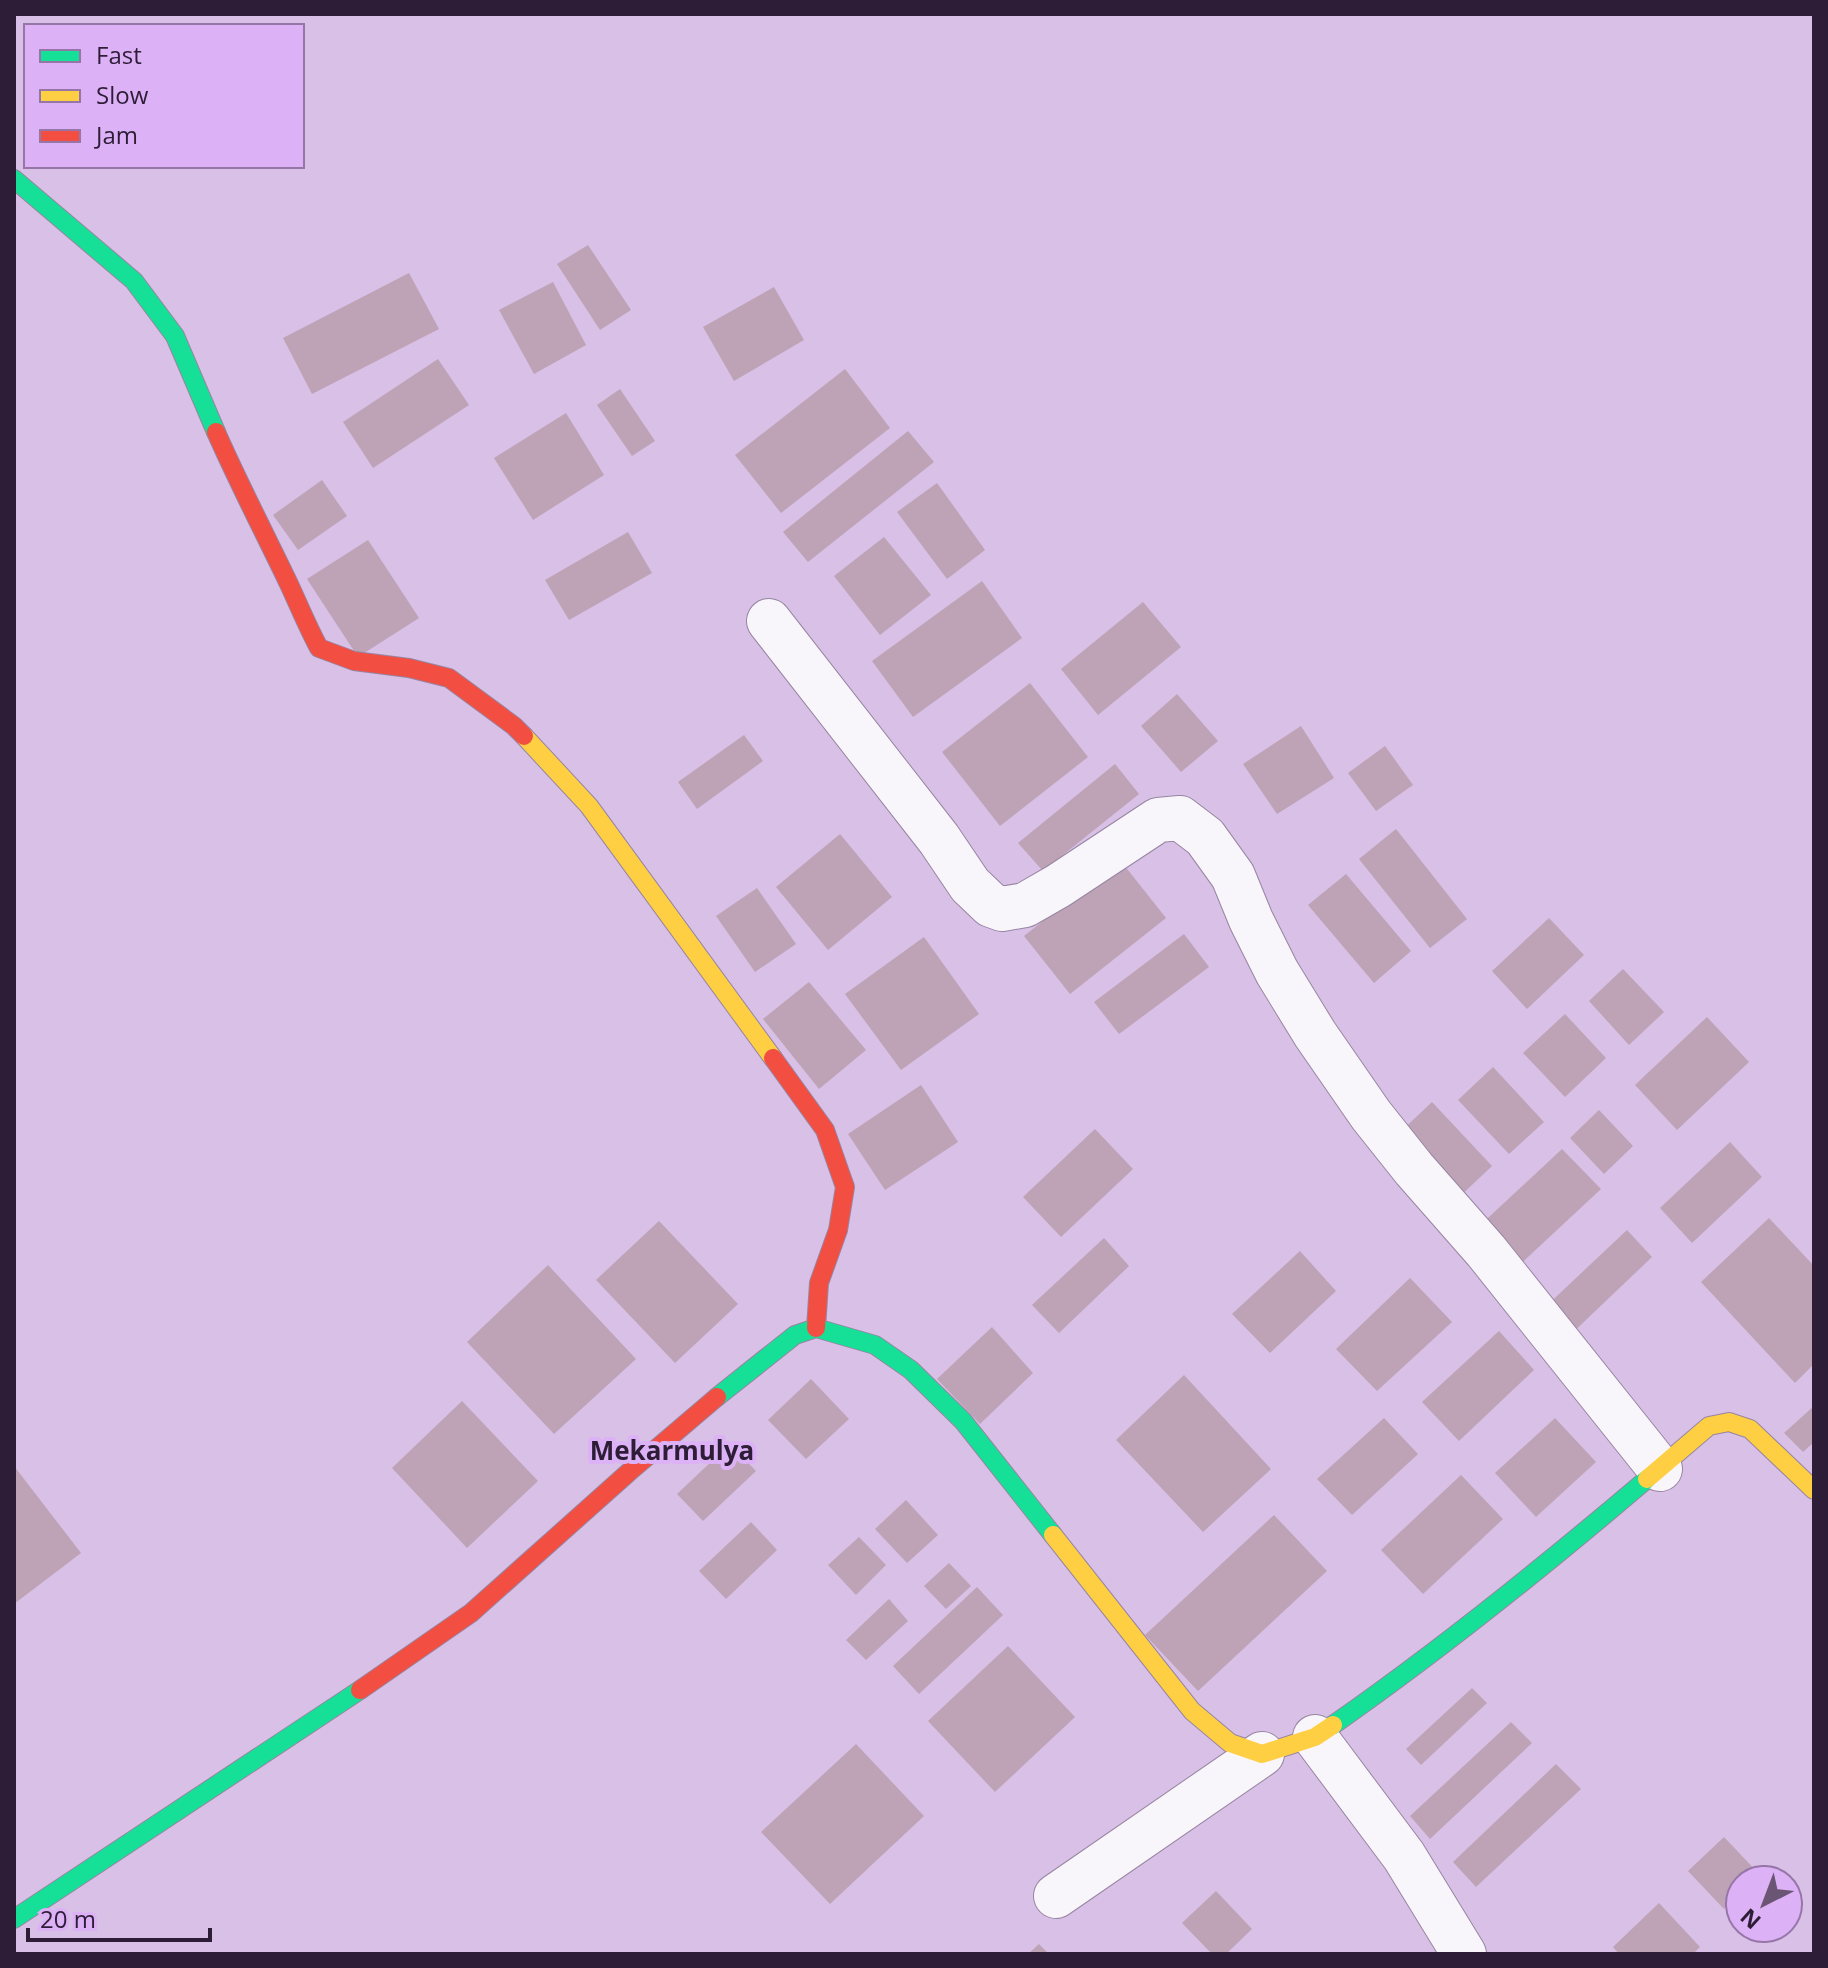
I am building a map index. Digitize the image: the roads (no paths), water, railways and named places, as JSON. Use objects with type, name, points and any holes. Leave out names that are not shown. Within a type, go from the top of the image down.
[{"type":"street","points":[[14,179],[134,281],[175,336],[239,485],[319,648],[354,661],[409,668],[449,678],[514,726],[589,806],[825,1130],[845,1187],[838,1230],[819,1283],[816,1328]]},
{"type":"street","points":[[769,621],[939,839],[970,885],[991,905],[1002,909],[1025,905],[1158,820],[1180,818],[1205,837],[1233,876],[1277,972],[1371,1115],[1506,1275],[1660,1469]]},
{"type":"street","points":[[14,1919],[471,1613],[726,1390],[795,1335],[816,1328],[875,1345],[911,1370],[963,1421],[1192,1711],[1230,1743],[1262,1754]]},
{"type":"street","points":[[1056,1896],[1262,1754],[1315,1737],[1405,1675],[1599,1520],[1709,1426],[1729,1422],[1750,1429],[1814,1490]]},
{"type":"street","points":[[1315,1737],[1404,1856],[1464,1954]]},
{"type":"district","name":"Mekarmulya","points":[[672,1450]]}]
